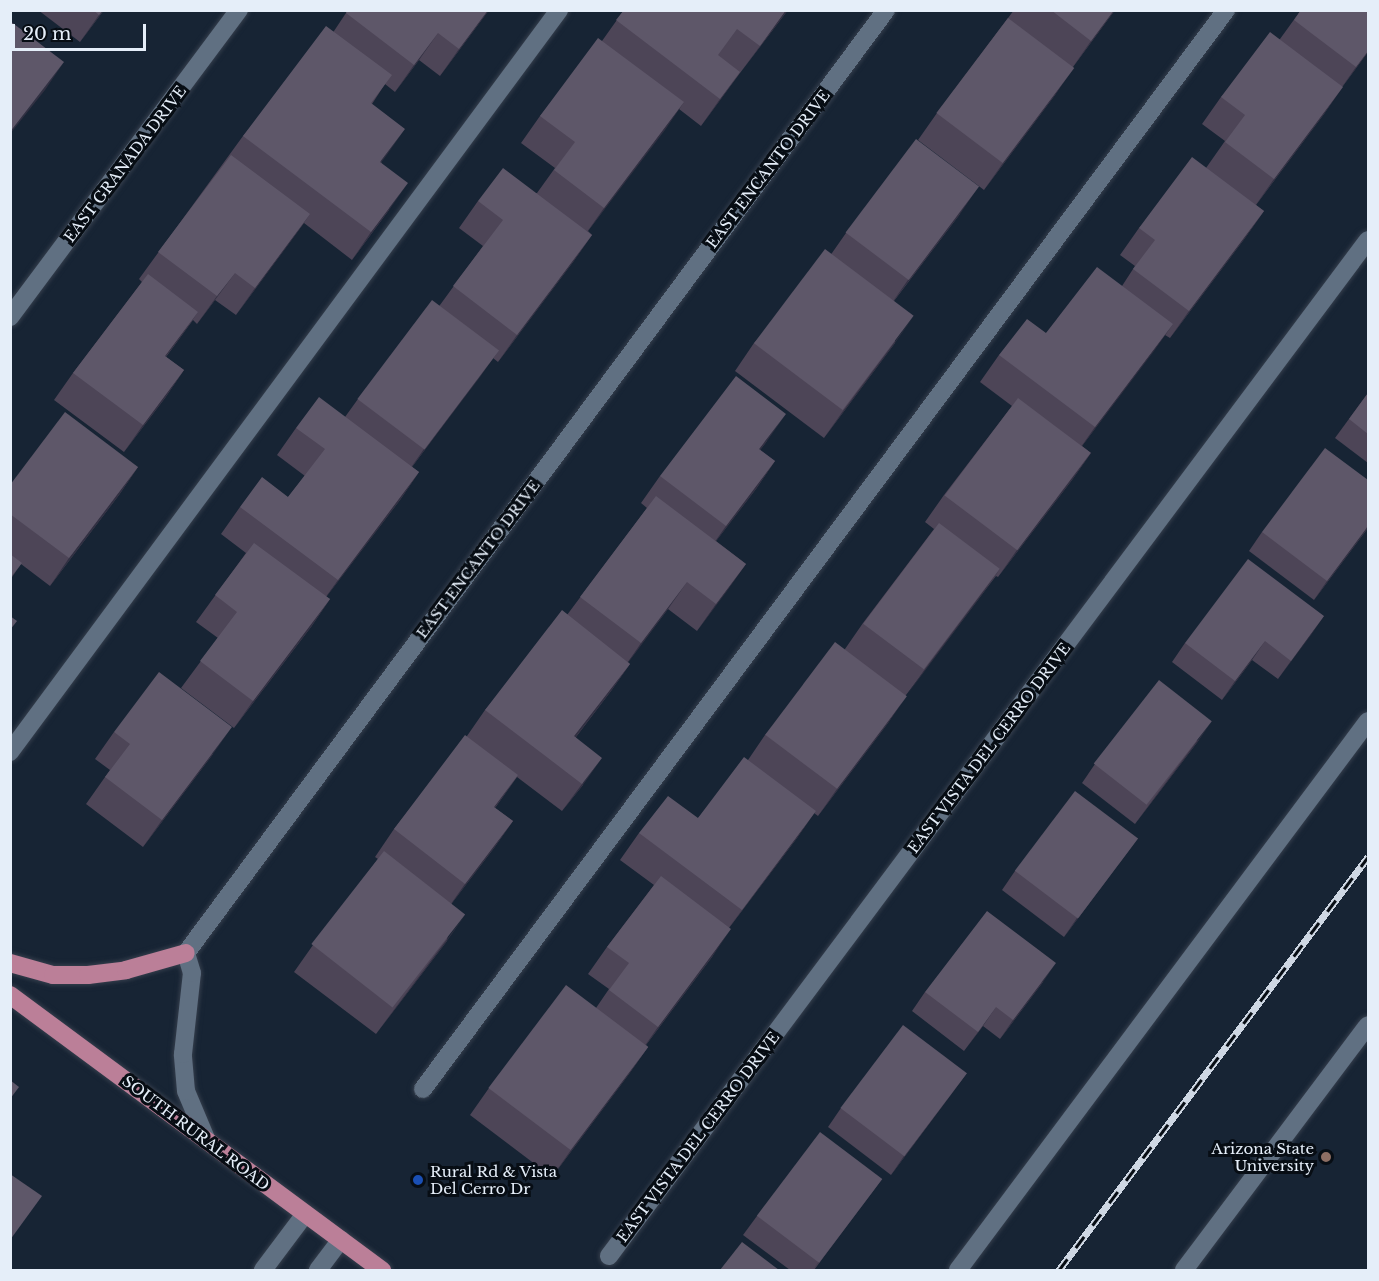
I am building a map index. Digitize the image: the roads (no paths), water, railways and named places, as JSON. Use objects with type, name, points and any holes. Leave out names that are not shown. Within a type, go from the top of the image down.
[{"type":"main road","points":[[10,963],[53,975],[88,975],[126,969],[186,952]]},
{"type":"main road","name":"SOUTH RURAL ROAD","points":[[10,994],[382,1270]]},
{"type":"street","name":"EAST GRANADA DRIVE","points":[[10,317],[239,10]]},
{"type":"street","points":[[10,752],[559,10]]},
{"type":"street","points":[[423,1089],[1226,10]]},
{"type":"street","name":"EAST ENCANTO DRIVE","points":[[186,952],[885,11]]},
{"type":"street","name":"EAST VISTA DEL CERRO DRIVE","points":[[609,1256],[1368,240]]},
{"type":"street","points":[[958,1270],[1368,721]]},
{"type":"street","points":[[186,952],[192,973],[183,1054],[186,1091],[207,1141]]},
{"type":"street","points":[[1184,1270],[1368,1025]]},
{"type":"street","points":[[263,1270],[305,1214]]},
{"type":"street","points":[[318,1270],[341,1240]]},
{"type":"railway","points":[[1059,1270],[1368,857]]},
{"type":"place","name":"Arizona State University","points":[[1326,1157]]},
{"type":"place","name":"Rural Rd & Vista Del Cerro Dr","points":[[418,1180]]}]
